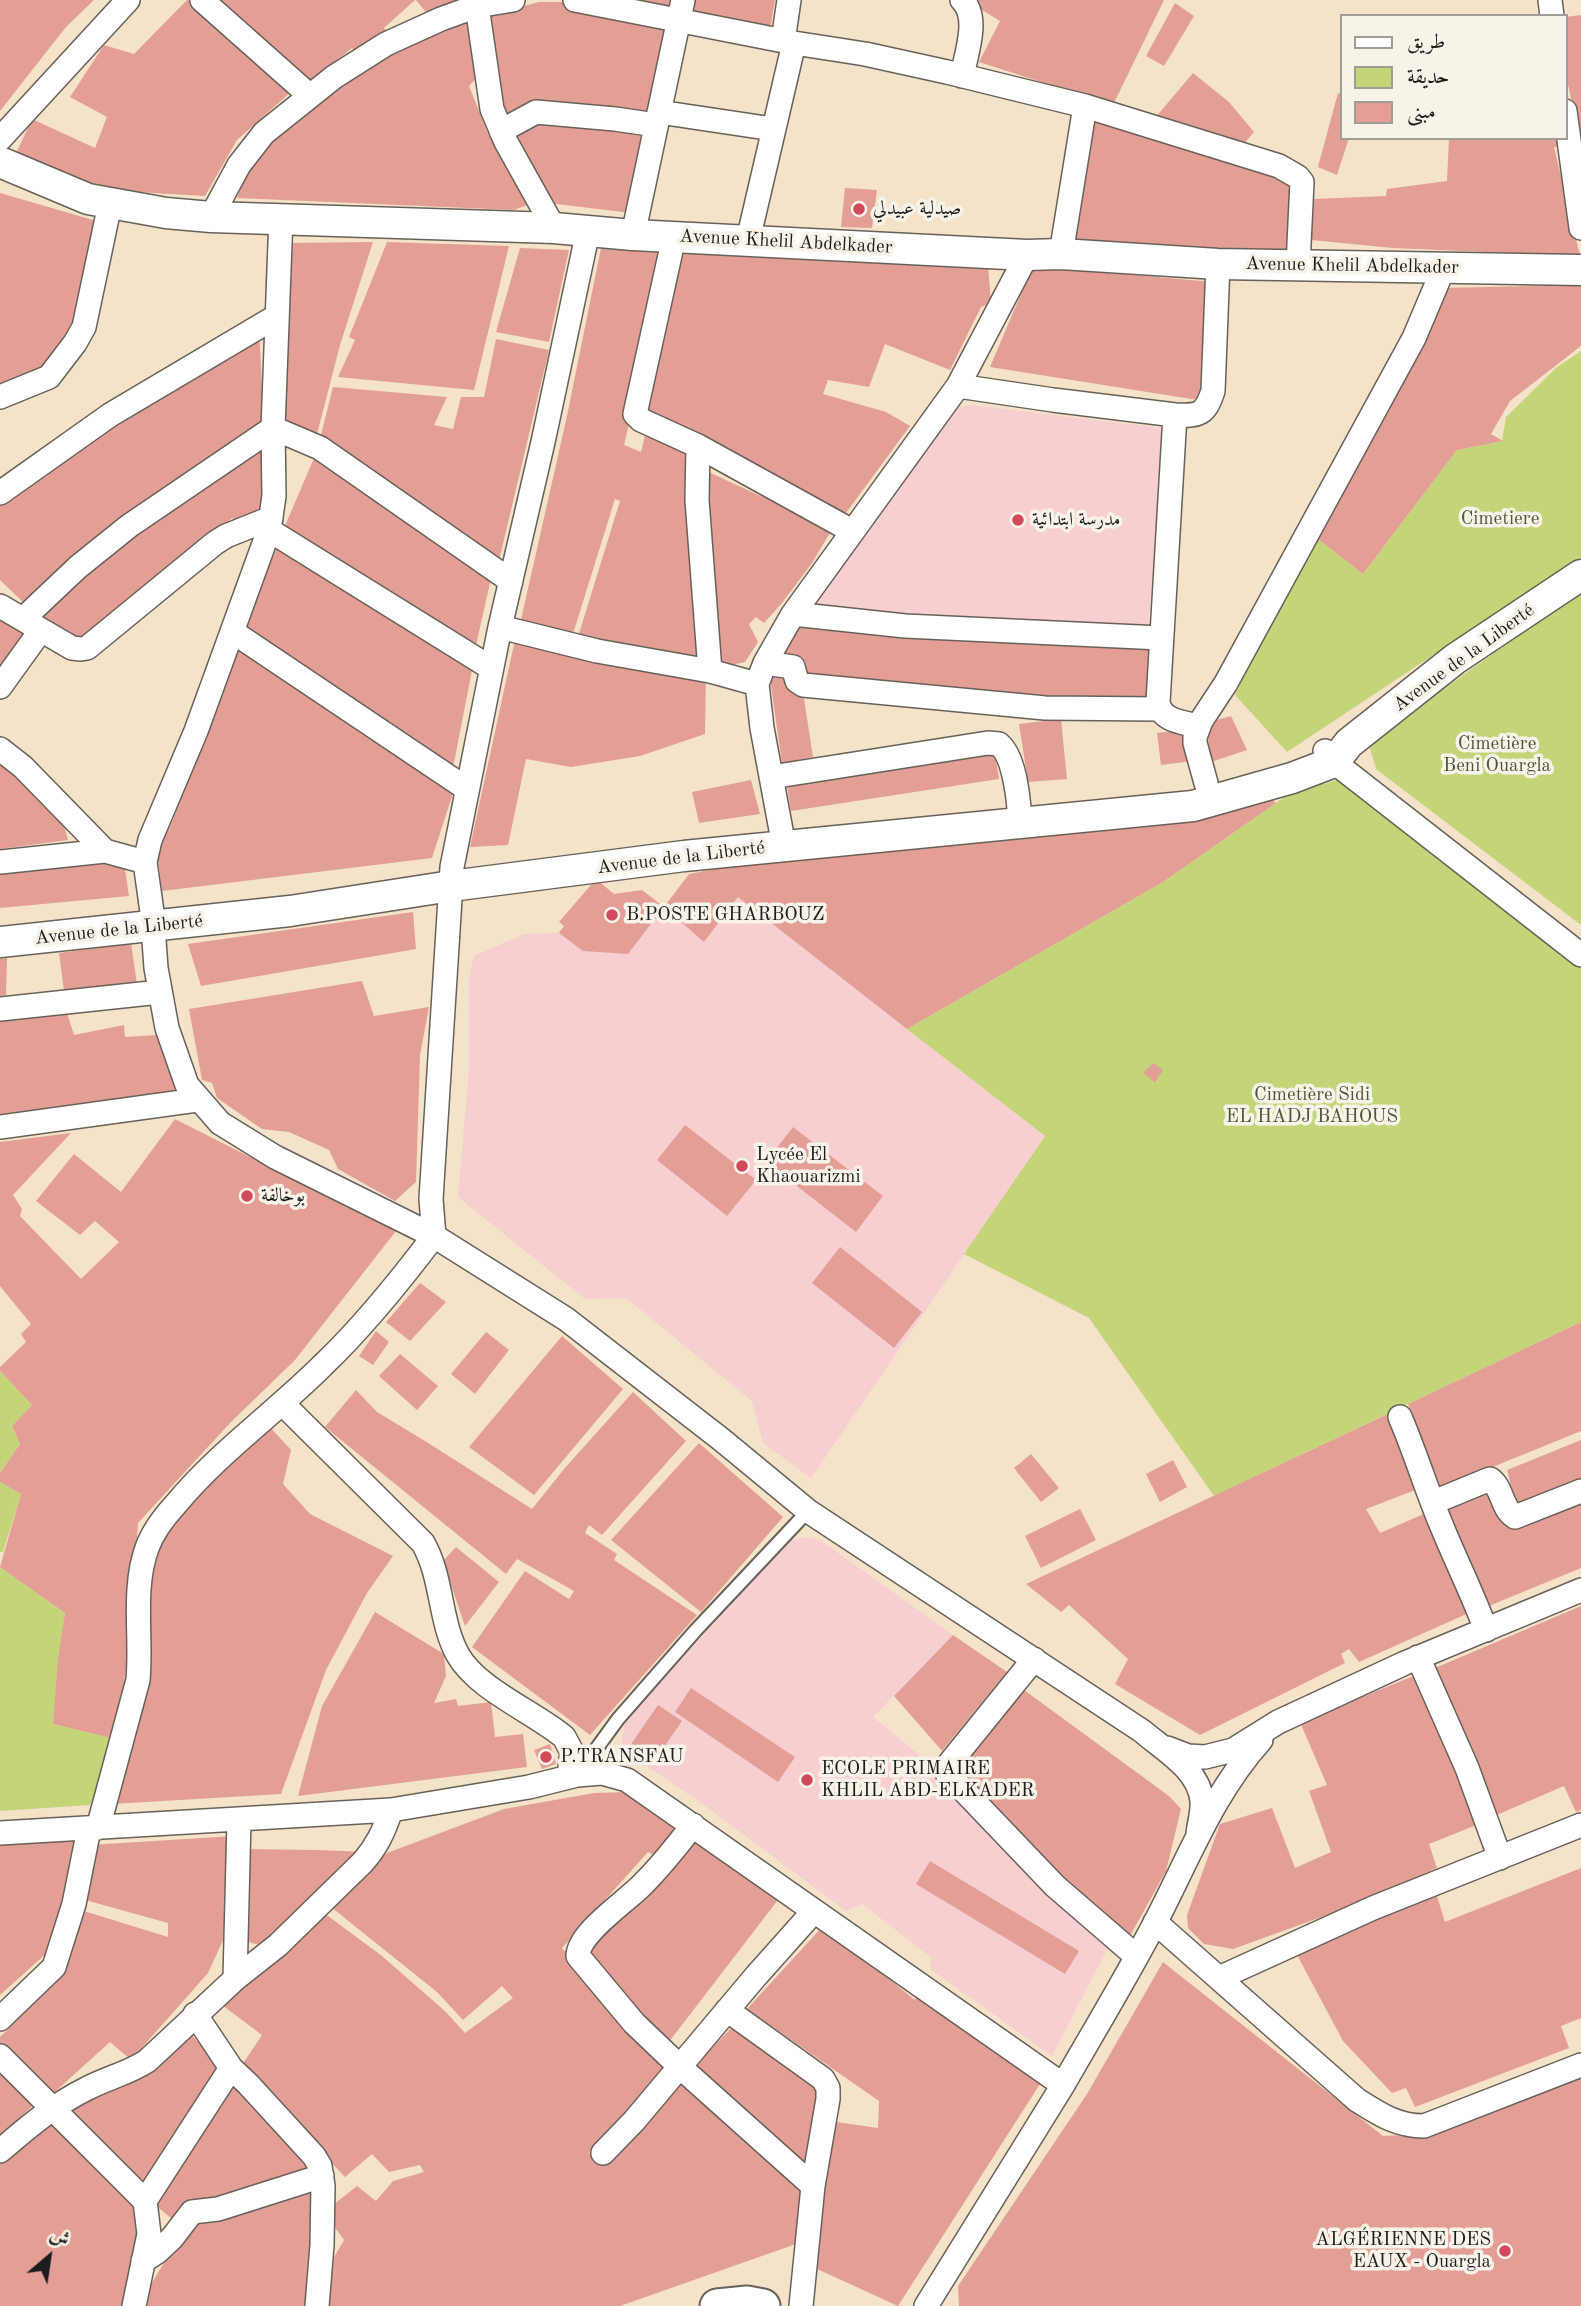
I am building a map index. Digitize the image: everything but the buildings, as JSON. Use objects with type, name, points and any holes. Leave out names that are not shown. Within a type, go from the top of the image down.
[{"type":"main road","points":[[717,2306],[762,2306]]},
{"type":"street","points":[[0,139],[128,0]]},
{"type":"street","points":[[202,0],[309,95]]},
{"type":"street","points":[[211,217],[248,151],[264,133],[309,95],[386,44],[477,6],[513,0]]},
{"type":"street","points":[[575,0],[680,11],[789,42],[865,54],[962,76],[1085,106],[1279,166],[1302,182],[1298,265]]},
{"type":"street","points":[[748,240],[773,130],[789,42],[789,0]]},
{"type":"street","points":[[962,0],[970,10],[970,26],[962,76]]},
{"type":"street","points":[[477,6],[492,109],[501,131],[554,228]]},
{"type":"street","points":[[633,235],[680,11]]},
{"type":"street","points":[[1061,254],[1085,106]]},
{"type":"street","points":[[501,131],[536,112],[615,119],[657,119],[773,130]]},
{"type":"street","points":[[1567,122],[1578,182],[1581,228]]},
{"type":"street","name":"Avenue Khelil Abdelkader","points":[[0,162],[88,199],[166,213],[211,217],[281,217],[554,228],[633,235],[1027,255],[1061,254],[1218,264],[1581,270]]},
{"type":"street","points":[[0,397],[49,377],[80,336],[110,204]]},
{"type":"street","points":[[281,217],[273,428],[274,496],[270,524],[196,731],[150,840],[145,862],[160,992],[180,1071],[187,1085],[220,1123],[265,1152],[434,1236],[566,1319],[722,1440],[808,1511],[1142,1731],[1179,1761],[1198,1784],[1202,1802],[1198,1834]]},
{"type":"street","points":[[0,2019],[48,1973],[58,1958],[138,1680],[142,1563],[160,1522],[188,1488],[219,1458],[346,1342],[434,1236],[431,1199],[451,877],[491,668],[544,442],[588,231]]},
{"type":"street","points":[[674,237],[635,414],[641,420],[698,446],[852,531]]},
{"type":"street","points":[[781,830],[757,684],[765,663],[793,614],[958,386],[1027,255]]},
{"type":"street","points":[[958,386],[1175,415],[1193,416],[1203,412],[1213,391],[1218,264]]},
{"type":"street","points":[[1206,783],[1195,743],[1198,726],[1226,683],[1414,338],[1444,267]]},
{"type":"street","points":[[0,493],[110,415],[277,316]]},
{"type":"street","points":[[1159,709],[1175,415]]},
{"type":"street","points":[[273,428],[320,448],[511,580]]},
{"type":"street","points":[[0,687],[32,625],[78,567],[128,526],[273,428]]},
{"type":"street","points":[[698,446],[696,500],[710,671]]},
{"type":"street","points":[[0,606],[76,650],[86,648],[215,543],[226,536],[270,524],[491,668]]},
{"type":"street","name":"Avenue de la Liberté","points":[[0,942],[781,830],[899,816],[1020,814],[1193,806],[1292,778],[1336,752],[1455,659],[1581,575]]},
{"type":"street","points":[[793,614],[905,626],[1161,638]]},
{"type":"street","points":[[500,627],[597,651],[710,671],[757,684]]},
{"type":"street","points":[[233,632],[467,789]]},
{"type":"street","points":[[765,663],[793,667],[798,683],[803,685],[1045,708],[1159,709],[1166,716],[1198,726]]},
{"type":"street","points":[[771,777],[988,743],[999,744],[1009,755],[1020,814]]},
{"type":"street","points":[[0,749],[37,780],[105,851]]},
{"type":"street","points":[[1336,752],[1581,955]]},
{"type":"street","name":"Avenue de la Liberté","points":[[451,877],[763,847],[1020,814],[1206,783],[1336,752]]},
{"type":"street","points":[[0,862],[105,851],[145,862]]},
{"type":"street","name":"Avenue de la Liberté","points":[[0,927],[152,919]]},
{"type":"street","points":[[0,1009],[160,992]]},
{"type":"street","points":[[0,1127],[198,1100]]},
{"type":"street","points":[[282,1403],[423,1543],[436,1573],[448,1629],[458,1655],[471,1671],[564,1737],[572,1752],[573,1776]]},
{"type":"street","points":[[1400,1417],[1486,1630]]},
{"type":"street","points":[[1434,1502],[1490,1479],[1497,1485],[1506,1508],[1514,1517],[1581,1491]]},
{"type":"street","points":[[1157,1744],[1188,1756],[1220,1755],[1278,1722],[1418,1657],[1581,1590]]},
{"type":"street","points":[[1418,1657],[1466,1768],[1500,1858]]},
{"type":"street","points":[[1034,1659],[949,1764],[947,1773],[1055,1886],[1136,1956]]},
{"type":"street","points":[[926,2306],[1063,2085],[1155,1922],[1198,1834],[1241,1764],[1278,1722]]},
{"type":"street","points":[[0,1833],[391,1810],[602,1773],[627,1780],[1063,2085]]},
{"type":"street","points":[[0,2151],[54,2107],[88,2087],[147,2061],[195,2014],[278,1945],[363,1862],[384,1832],[391,1810]]},
{"type":"street","points":[[235,1979],[239,1820]]},
{"type":"street","points":[[693,1825],[642,1886],[596,1927],[580,1945],[578,1952],[582,1964],[634,2023],[813,2186]]},
{"type":"street","points":[[1219,1978],[1373,1909],[1581,1825]]},
{"type":"street","points":[[603,2153],[634,2121],[814,1911]]},
{"type":"street","points":[[1155,1922],[1357,2100],[1389,2120],[1409,2126],[1424,2126],[1581,2065]]},
{"type":"street","points":[[727,2010],[804,2064],[823,2079],[828,2088],[813,2186],[801,2306]]},
{"type":"street","points":[[195,2014],[231,2068],[314,2156],[322,2176],[322,2245],[317,2306]]},
{"type":"street","points":[[0,2056],[54,2107],[145,2201],[149,2234],[134,2306]]},
{"type":"street","points":[[145,2201],[231,2068]]},
{"type":"street","points":[[143,2261],[172,2238],[192,2211],[218,2209],[322,2176]]},
{"type":"lane","points":[[573,1776],[618,1719],[696,1630],[808,1511]]},
{"type":"shaded area","name":"مدرسة ابتدائية","points":[[970,405],[1171,429],[1147,630],[810,611],[957,408]]},
{"type":"shaded area","name":"Lycée El Khaouarizmi","points":[[738,897],[1045,1136],[811,1478],[763,1443],[752,1401],[626,1298],[585,1299],[458,1197],[469,1069],[469,977],[474,956],[524,934],[559,933],[664,907],[704,941]]},
{"type":"shaded area","name":"ECOLE PRIMAIRE KHLIL ABD-ELKADER","points":[[804,1537],[820,1540],[953,1635],[873,1717],[970,1797],[1113,1938],[1052,2056],[930,1969],[931,1957],[862,1904],[846,1911],[703,1804],[627,1753],[622,1742],[624,1722],[789,1541]]},
{"type":"green space","name":"Cimetiere","points":[[1581,351],[1581,557],[1287,752],[1235,695],[1313,535],[1363,574],[1457,450],[1502,441],[1506,417],[1557,367]]},
{"type":"green space","name":"Cimetière Beni Ouargla","points":[[1581,592],[1581,925],[1376,769],[1368,742]]},
{"type":"green space","name":"Cimetière Sidi EL HADJ BAHOUS","points":[[1341,779],[1581,960],[1581,1322],[1214,1496],[1089,1318],[964,1254],[1045,1136],[907,1029],[1163,882],[1303,784],[1324,784]]},
{"type":"green space","points":[[0,1371],[32,1405],[12,1426],[20,1444],[0,1473]]},
{"type":"green space","points":[[0,1482],[21,1494],[3,1552],[0,1552]]},
{"type":"green space","points":[[0,1567],[65,1613],[53,1724],[115,1739],[90,1805],[0,1811]]},
{"type":"place","name":"صيدلية عبيدلي","points":[[859,209]]},
{"type":"place","name":"مدرسة ابتدائية","points":[[1018,520]]},
{"type":"place","name":"B.POSTE GHARBOUZ","points":[[612,915]]},
{"type":"place","name":"Lycée El Khaouarizmi","points":[[742,1166]]},
{"type":"place","name":"بوخالفة","points":[[247,1196]]},
{"type":"place","name":"P.TRANSFAU","points":[[546,1757]]},
{"type":"place","name":"ECOLE PRIMAIRE KHLIL ABD-ELKADER","points":[[807,1780]]},
{"type":"place","name":"ALGÉRIENNE DES EAUX - Ouargla","points":[[1505,2251]]}]
